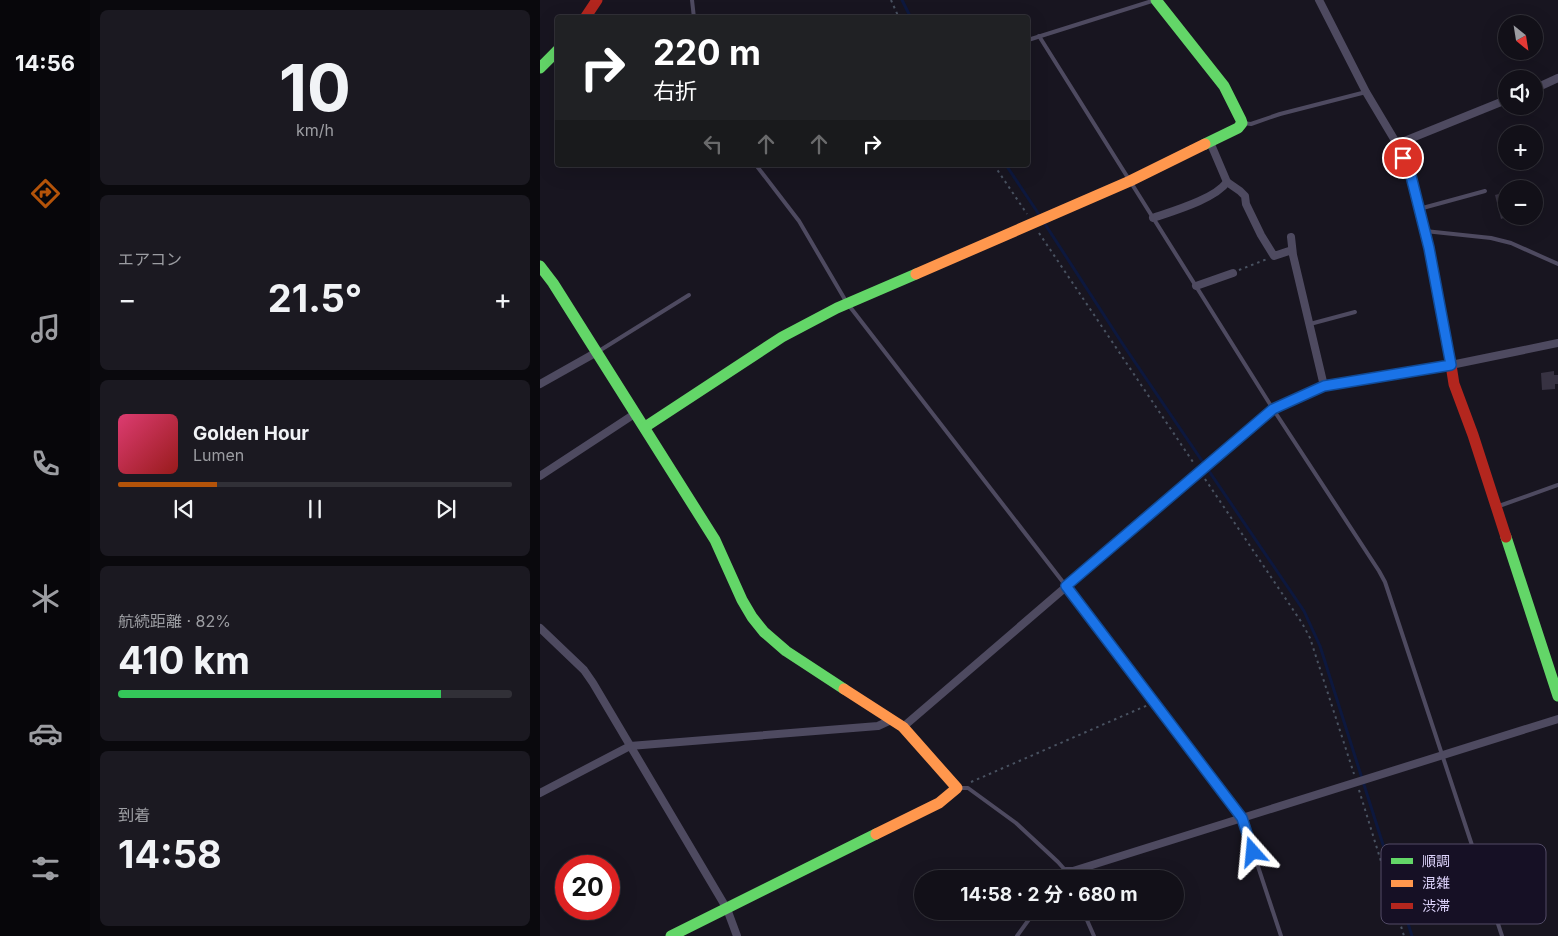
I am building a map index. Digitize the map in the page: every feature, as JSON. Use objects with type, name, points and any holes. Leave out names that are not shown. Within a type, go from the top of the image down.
[{"type":"street","points":[[586,15],[597,0]]},
{"type":"street","points":[[645,427],[782,337],[847,303],[1130,181],[1238,128],[1242,123],[1224,86],[1156,0]]},
{"type":"street","points":[[1320,0],[1366,92],[1397,144],[1410,172],[1425,231],[1458,396],[1497,507],[1558,696]]},
{"type":"street","points":[[540,68],[555,53]]},
{"type":"street","points":[[1543,85],[1558,78]]},
{"type":"street","points":[[1397,144],[1498,103]]},
{"type":"street","points":[[1210,142],[1227,182],[1245,196],[1246,204],[1260,234],[1274,256],[1292,250]]},
{"type":"street","points":[[1153,218],[1200,200],[1222,188],[1227,182]]},
{"type":"street","points":[[1290,237],[1324,386]]},
{"type":"street","points":[[540,266],[553,283],[645,427],[715,540],[723,554],[743,603],[764,632],[788,653],[903,727],[957,788],[939,802],[671,936]]},
{"type":"street","points":[[1196,286],[1233,272]]},
{"type":"street","points":[[903,727],[1273,409],[1324,386],[1451,365],[1558,343]]},
{"type":"street","points":[[540,384],[597,352]]},
{"type":"street","points":[[540,476],[636,413]]},
{"type":"street","points":[[540,628],[584,670],[593,683],[727,908],[737,936]]},
{"type":"street","points":[[1077,870],[1558,719]]},
{"type":"street","points":[[540,793],[630,746],[878,726],[891,720]]},
{"type":"lane","points":[[692,0],[694,15]]},
{"type":"lane","points":[[1030,39],[1156,0]]},
{"type":"lane","points":[[1039,36],[1273,409],[1385,582],[1471,844]]},
{"type":"lane","points":[[1242,123],[1251,124],[1280,114],[1366,92]]},
{"type":"lane","points":[[758,167],[799,221],[847,303],[1066,586],[1242,818],[1281,936]]},
{"type":"lane","points":[[1419,209],[1485,191]]},
{"type":"lane","points":[[1425,231],[1505,241],[1537,253],[1558,264]]},
{"type":"lane","points":[[597,352],[689,295]]},
{"type":"lane","points":[[1310,324],[1355,312]]},
{"type":"lane","points":[[1497,507],[1558,485]]},
{"type":"lane","points":[[957,788],[968,788],[1016,823],[1063,870]]},
{"type":"lane","points":[[1017,936],[1029,920]]},
{"type":"lane","points":[[1088,920],[1094,936]]},
{"type":"lane","points":[[1498,924],[1502,936]]},
{"type":"path","points":[[891,0],[898,15]]},
{"type":"path","points":[[996,167],[1040,221],[1200,471],[1302,623],[1310,638],[1381,862]]},
{"type":"path","points":[[1233,272],[1274,256]]},
{"type":"path","points":[[957,788],[1139,709],[1153,701]]},
{"type":"path","points":[[1400,924],[1404,936]]},
{"type":"building","points":[[1498,194],[1498,207],[1495,195]]},
{"type":"building","points":[[1554,371],[1554,375],[1558,375],[1558,384],[1555,384],[1555,389],[1542,390],[1541,373]]},
{"type":"waterway","points":[[902,0],[910,15]]},
{"type":"waterway","points":[[1007,167],[1040,216]]},
{"type":"waterway","points":[[1043,221],[1124,346],[1304,611],[1320,646],[1383,844]]},
{"type":"waterway","points":[[1408,924],[1412,936]]},
{"type":"traffic: fast","points":[[1156,0],[1224,86],[1241,120],[1242,123],[1238,128],[1205,144]]},
{"type":"traffic: fast","points":[[540,68],[555,53]]},
{"type":"traffic: fast","points":[[540,266],[553,283],[715,540],[742,600],[752,617],[764,632],[786,651],[844,689]]},
{"type":"traffic: fast","points":[[645,427],[782,337],[837,308],[916,274]]},
{"type":"traffic: fast","points":[[1506,537],[1558,696]]},
{"type":"traffic: fast","points":[[671,936],[876,834]]},
{"type":"traffic: slow","points":[[916,274],[1130,181],[1205,144]]},
{"type":"traffic: slow","points":[[844,689],[903,727],[957,788],[939,803],[876,834]]},
{"type":"traffic: jam","points":[[587,15],[597,0]]},
{"type":"traffic: jam","points":[[1451,365],[1454,384],[1473,435],[1506,537]]},
{"type":"route","points":[[1253,852],[1242,818],[1066,586],[1273,409],[1324,386],[1451,365],[1429,248],[1410,172],[1403,158]]}]
